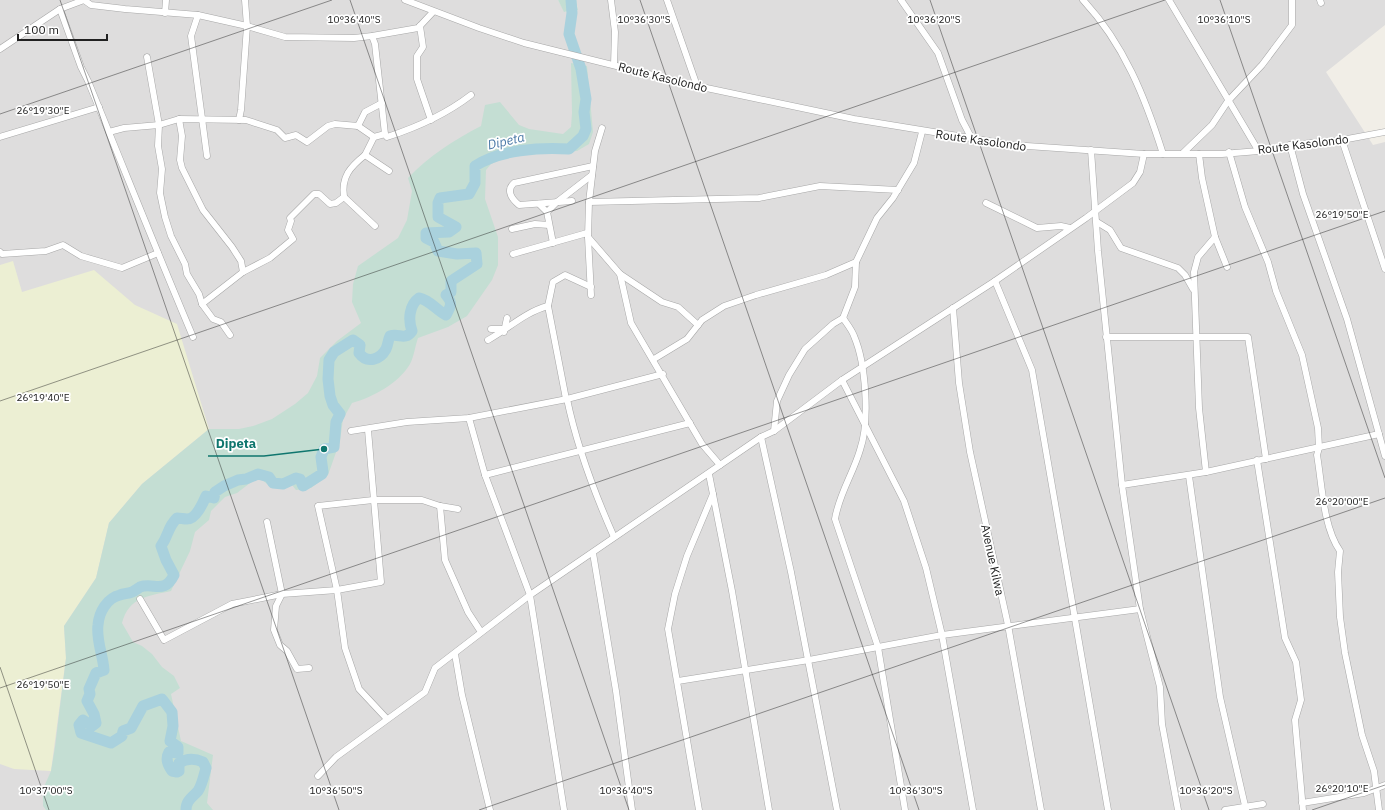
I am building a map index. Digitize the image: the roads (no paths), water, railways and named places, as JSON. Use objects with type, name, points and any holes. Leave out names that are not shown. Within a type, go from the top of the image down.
[{"type":"street","points":[[0,49],[60,9],[84,0],[91,5],[165,14],[198,15],[284,36],[354,38],[418,28],[433,12],[406,0]]},
{"type":"street","points":[[165,14],[166,0]]},
{"type":"street","points":[[239,120],[248,26],[246,0]]},
{"type":"street","points":[[611,0],[615,32],[614,65]]},
{"type":"street","points":[[667,0],[698,86]]},
{"type":"street","points":[[901,0],[938,53],[962,120],[972,139]]},
{"type":"street","points":[[1083,0],[1104,24],[1131,70],[1144,98],[1163,154]]},
{"type":"street","points":[[1169,0],[1258,150]]},
{"type":"street","points":[[1182,153],[1212,125],[1228,101],[1262,65],[1292,24],[1292,0]]},
{"type":"street","points":[[60,9],[81,67],[99,107],[193,337]]},
{"type":"street","name":"Route Kasolondo","points":[[433,12],[516,40],[698,86],[922,132],[1013,145],[1144,154],[1199,154],[1271,150],[1290,145],[1342,140],[1385,132]]},
{"type":"street","points":[[198,15],[191,36],[207,156]]},
{"type":"street","points":[[420,26],[423,47],[417,56],[417,79],[431,120]]},
{"type":"street","points":[[372,36],[375,44],[376,69],[382,103],[385,134]]},
{"type":"street","points":[[147,57],[159,124],[158,146],[162,169],[160,193],[165,217],[171,236],[185,264],[187,274],[199,294],[202,304],[213,319],[221,322],[230,335]]},
{"type":"street","points":[[375,226],[344,197],[342,188],[344,176],[353,164],[365,156],[374,137],[385,134],[387,137],[431,120],[451,110],[471,95]]},
{"type":"street","points":[[358,126],[365,112],[382,103]]},
{"type":"street","points":[[0,137],[99,107]]},
{"type":"street","points":[[109,132],[124,128],[159,124],[179,119],[239,120],[264,124],[277,130],[285,138],[296,135],[307,142],[328,126],[335,124],[358,126],[374,137]]},
{"type":"street","points":[[179,119],[182,136],[180,160],[184,173],[203,210],[219,229],[241,262],[243,272]]},
{"type":"street","points":[[592,295],[587,235],[595,151],[602,128]]},
{"type":"street","points":[[774,431],[777,401],[797,362],[805,349],[833,324],[843,318],[855,287],[856,262],[877,218],[898,190],[914,163],[922,132]]},
{"type":"street","points":[[1342,140],[1385,269]]},
{"type":"street","points":[[1290,145],[1303,194],[1347,319],[1385,456]]},
{"type":"street","points":[[1091,150],[1106,338],[1122,486],[1140,609],[1150,643],[1160,687],[1162,724],[1178,810]]},
{"type":"street","points":[[1230,152],[1245,207],[1268,262],[1276,291],[1302,355],[1318,428],[1319,448],[1317,455],[1325,504],[1332,539],[1340,551],[1339,587],[1345,653],[1362,735],[1374,771],[1379,810]]},
{"type":"street","points":[[318,776],[336,757],[425,692],[435,668],[530,595],[593,554],[614,537],[761,437],[774,431],[842,380],[995,281],[1133,183],[1140,172],[1144,154]]},
{"type":"street","points":[[1199,154],[1202,178],[1215,237],[1227,267]]},
{"type":"street","points":[[365,156],[389,171]]},
{"type":"street","points":[[572,201],[519,205],[512,199],[510,192],[511,186],[514,183],[593,166]]},
{"type":"street","points":[[547,212],[557,202],[592,175]]},
{"type":"street","points":[[589,202],[759,198],[820,186],[898,190]]},
{"type":"street","points":[[202,304],[243,272],[270,258],[293,239],[288,230],[291,221],[290,218],[314,194],[319,194],[330,204],[336,203],[344,197]]},
{"type":"street","points":[[986,203],[1037,228],[1061,226],[1070,228]]},
{"type":"street","points":[[539,204],[547,212],[553,243]]},
{"type":"street","points":[[1097,222],[1110,230],[1121,248],[1178,268],[1185,275],[1194,291]]},
{"type":"street","points":[[512,229],[535,224],[549,225]]},
{"type":"street","points":[[513,254],[587,235]]},
{"type":"street","points":[[587,235],[620,274],[662,302],[678,307],[698,325]]},
{"type":"street","points":[[1206,472],[1199,408],[1194,272],[1198,257],[1215,237]]},
{"type":"street","points":[[0,252],[2,254],[46,251],[63,245],[81,256],[122,268],[158,253]]},
{"type":"street","points":[[654,359],[687,339],[702,320],[724,306],[756,295],[826,275],[856,262]]},
{"type":"street","points":[[620,274],[631,323],[663,374],[702,444],[720,465]]},
{"type":"street","points":[[591,287],[565,275],[560,277],[553,282],[548,306],[574,432],[597,500],[614,537]]},
{"type":"street","points":[[995,281],[1032,370],[1108,810]]},
{"type":"street","points":[[488,340],[537,309],[548,306]]},
{"type":"street","name":"Avenue Kilwa","points":[[953,308],[959,384],[970,452],[1008,625],[1041,810]]},
{"type":"street","points":[[504,330],[507,318]]},
{"type":"street","points":[[843,318],[854,335],[862,367],[866,397],[865,424],[860,450],[837,504],[835,519],[878,647],[905,810]]},
{"type":"street","points":[[491,329],[504,330]]},
{"type":"street","points":[[1106,338],[1197,336],[1248,337],[1266,458]]},
{"type":"street","points":[[351,432],[407,422],[469,418],[566,399],[663,374]]},
{"type":"street","points":[[842,380],[904,501],[926,568],[942,635],[973,810]]},
{"type":"street","points":[[469,418],[484,475],[530,595],[564,810]]},
{"type":"street","points":[[484,475],[690,423]]},
{"type":"street","points":[[140,599],[164,640],[232,604],[282,594],[337,590],[381,582],[368,430]]},
{"type":"street","points":[[1122,486],[1189,476],[1379,434]]},
{"type":"street","points":[[761,437],[809,660],[837,810]]},
{"type":"street","points":[[1257,460],[1285,638],[1296,662],[1297,669],[1301,700],[1295,720],[1303,810]]},
{"type":"street","points":[[708,474],[746,670],[769,810]]},
{"type":"street","points":[[1189,476],[1220,698],[1246,809]]},
{"type":"street","points":[[699,810],[668,629],[675,594],[687,556],[712,494]]},
{"type":"street","points":[[387,719],[358,689],[345,648],[337,590],[318,506],[374,500],[422,500],[440,506],[458,509]]},
{"type":"street","points":[[440,506],[445,560],[468,612],[481,632]]},
{"type":"street","points":[[267,522],[282,594],[276,606],[274,630],[280,645],[287,651],[297,669],[309,668]]},
{"type":"street","points":[[593,554],[616,691],[632,810]]},
{"type":"street","points":[[678,681],[809,660],[942,635],[1008,625],[1140,609]]},
{"type":"street","points":[[455,654],[462,695],[490,810]]},
{"type":"street","points":[[1302,803],[1364,793],[1376,787],[1385,785]]},
{"type":"street","points":[[1225,810],[1246,809],[1264,804]]},
{"type":"waterway","name":"Dipeta","points":[[186,810],[188,801],[199,789],[206,768],[203,762],[191,759],[179,763],[179,771],[172,771],[167,757],[169,752],[178,753],[178,747],[170,741],[173,726],[172,712],[162,699],[143,706],[131,728],[123,731],[122,736],[111,743],[81,733],[79,725],[83,720],[92,726],[96,723],[94,714],[87,701],[90,694],[89,689],[96,673],[104,670],[98,631],[100,615],[104,606],[111,599],[130,593],[140,587],[158,587],[166,585],[170,581],[174,575],[161,546],[171,525],[177,518],[187,519],[196,514],[206,496],[214,498],[215,492],[224,486],[258,474],[269,477],[273,483],[283,484],[296,478],[300,479],[303,486],[322,474],[321,457],[324,449],[334,447],[336,422],[340,414],[333,405],[330,396],[328,379],[329,360],[334,352],[353,340],[360,345],[359,353],[362,356],[366,359],[377,358],[386,349],[390,336],[407,336],[412,331],[410,313],[413,305],[419,298],[430,303],[446,315],[450,305],[450,300],[446,295],[451,292],[451,281],[477,264],[476,253],[457,254],[438,251],[434,242],[426,238],[426,233],[449,232],[456,227],[438,217],[438,203],[440,198],[469,194],[475,183],[475,166],[485,161],[496,156],[533,149],[569,149],[583,136],[586,129],[584,112],[586,99],[581,69],[569,34],[572,13],[571,0]]},
{"type":"place","name":"Dipeta","points":[[324,449]]}]
